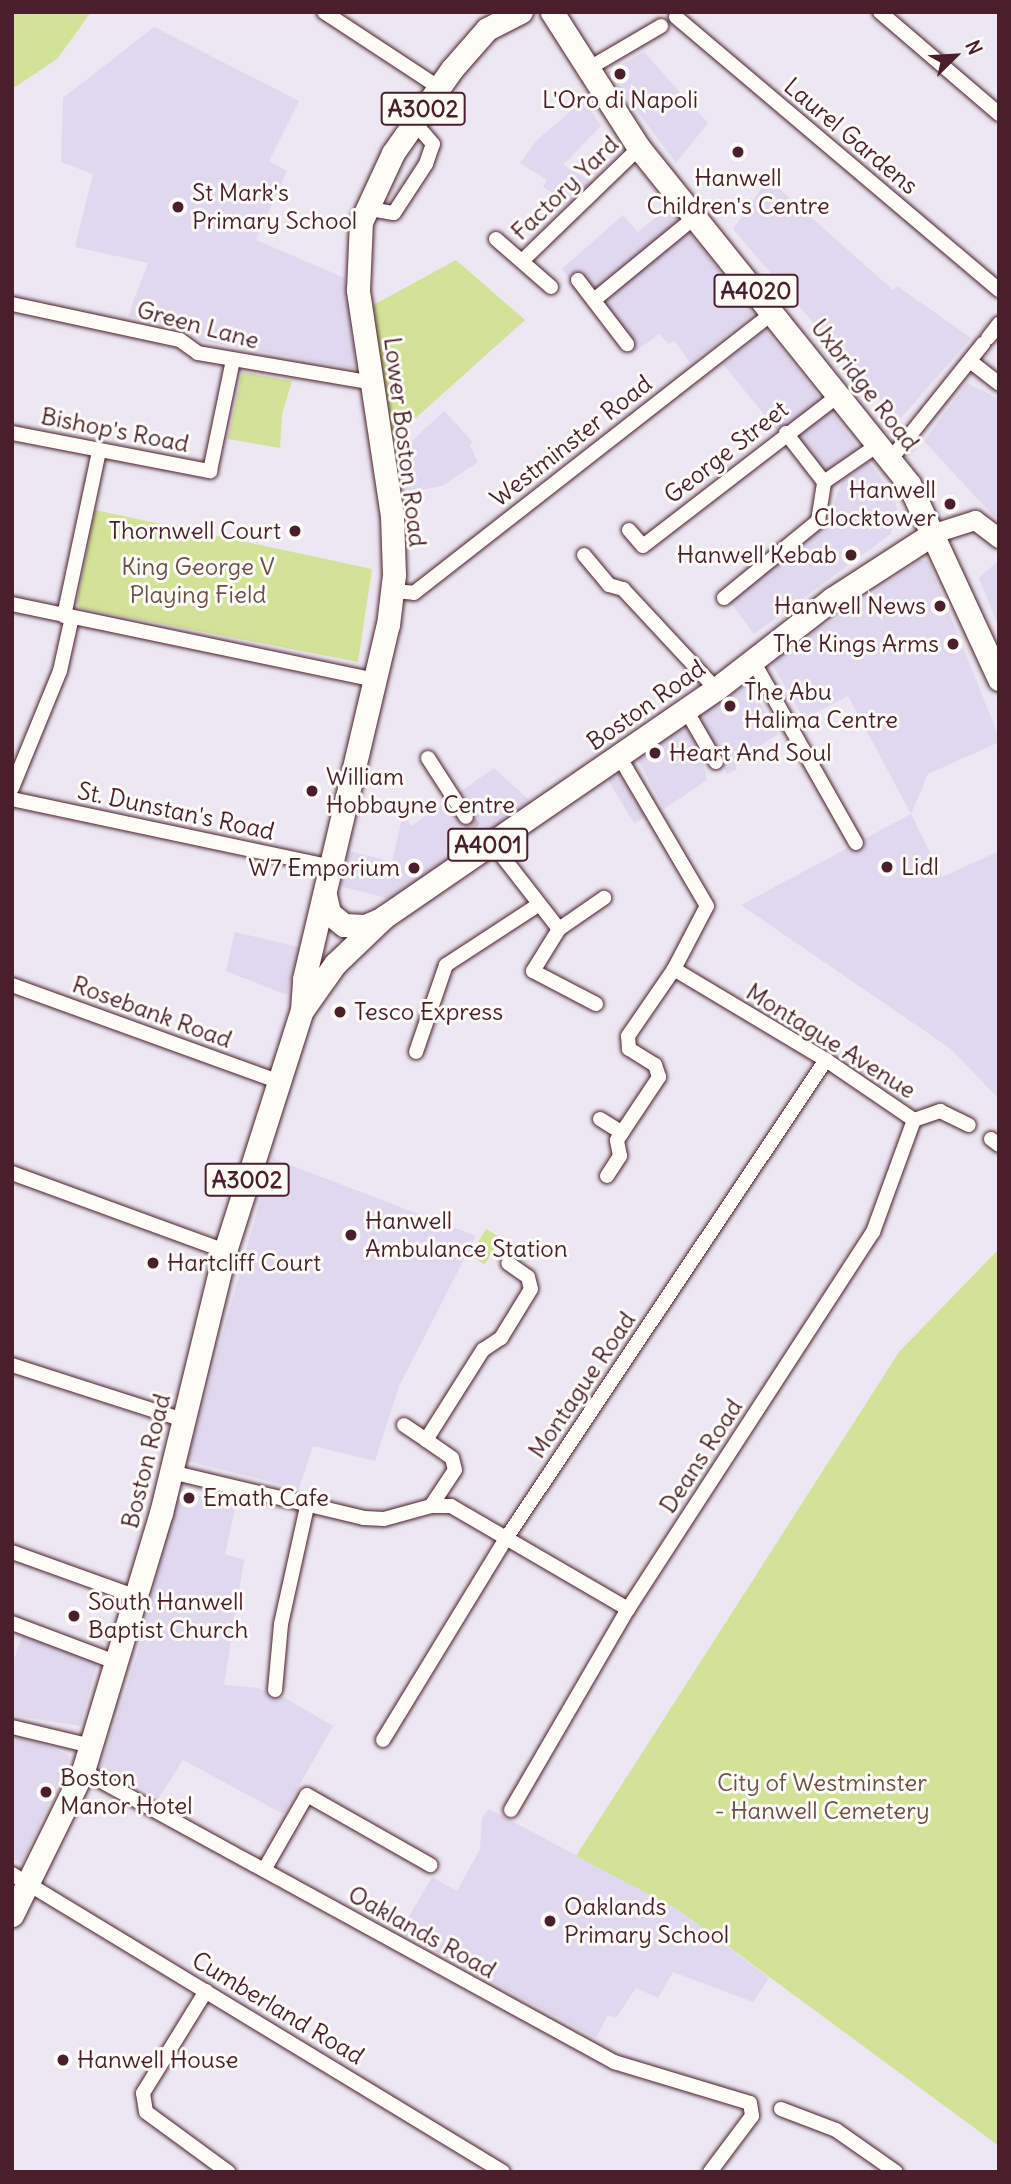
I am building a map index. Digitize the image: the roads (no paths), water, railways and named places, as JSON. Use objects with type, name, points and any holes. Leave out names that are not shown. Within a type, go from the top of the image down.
[{"type":"main road","name":"Lower Boston Road","points":[[325,895],[375,680],[404,592],[356,269],[365,208],[414,122],[438,87],[492,21],[521,12]]},
{"type":"main road","name":"Uxbridge Road","points":[[552,13],[586,70],[639,148],[774,312],[884,452],[934,533],[999,679]]},
{"type":"main road","name":"Boston Road","points":[[302,1010],[335,964],[384,917],[486,841],[620,756],[716,689],[832,599],[934,533]]},
{"type":"main road","name":"Boston Road","points":[[325,895],[329,913],[344,925],[365,926],[384,917]]},
{"type":"main road","name":"Boston Road","points":[[12,1915],[21,1879],[83,1771],[91,1746],[171,1472],[225,1251],[277,1081],[302,1010],[304,979],[325,895]]},
{"type":"street","points":[[324,12],[438,87]]},
{"type":"street","points":[[880,12],[999,114]]},
{"type":"street","points":[[586,70],[673,18]]},
{"type":"street","name":"Laurel Gardens","points":[[673,18],[999,290]]},
{"type":"street","points":[[365,208],[394,213],[426,163],[433,144],[414,122]]},
{"type":"street","name":"Factory Yard","points":[[522,261],[639,148]]},
{"type":"street","points":[[594,300],[695,217]]},
{"type":"street","points":[[496,239],[551,287]]},
{"type":"street","points":[[578,280],[627,344]]},
{"type":"street","name":"Green Lane","points":[[12,304],[180,340],[198,353],[373,383]]},
{"type":"street","name":"Westminster Road","points":[[404,592],[774,312]]},
{"type":"street","points":[[824,482],[884,452],[970,361],[999,324]]},
{"type":"street","name":"Bishop's Road","points":[[12,433],[210,471],[233,360]]},
{"type":"street","points":[[970,361],[999,384]]},
{"type":"street","name":"George Street","points":[[629,530],[643,546],[786,432],[839,395]]},
{"type":"street","points":[[724,598],[818,521],[824,482],[786,432]]},
{"type":"street","points":[[12,788],[60,671],[99,451]]},
{"type":"street","points":[[934,533],[975,520],[999,538]]},
{"type":"street","points":[[584,555],[609,585],[623,589],[716,689]]},
{"type":"street","points":[[12,604],[375,680]]},
{"type":"street","points":[[753,661],[856,843]]},
{"type":"street","points":[[686,710],[716,762]]},
{"type":"street","points":[[607,1176],[620,1156],[617,1140],[659,1077],[655,1065],[629,1049],[628,1037],[674,969],[707,906],[620,756]]},
{"type":"street","points":[[428,758],[466,817]]},
{"type":"street","name":"St. Dunstan's Road","points":[[12,799],[332,867]]},
{"type":"street","points":[[486,841],[559,929]]},
{"type":"street","points":[[596,1004],[533,971],[559,929],[604,898]]},
{"type":"street","points":[[416,1052],[446,965],[538,905]]},
{"type":"street","name":"Montague Avenue","points":[[674,969],[826,1060],[914,1120],[940,1111],[969,1125]]},
{"type":"street","name":"Rosebank Road","points":[[12,985],[277,1081]]},
{"type":"street","name":"Montague Road","points":[[383,1740],[507,1537],[826,1060]]},
{"type":"street","points":[[600,1119],[622,1133]]},
{"type":"street","name":"Deans Road","points":[[511,1810],[628,1609],[873,1232],[914,1120]]},
{"type":"street","points":[[12,1173],[225,1251]]},
{"type":"street","points":[[426,1440],[483,1350],[501,1338],[531,1289],[528,1277],[508,1263]]},
{"type":"street","points":[[12,1365],[183,1420]]},
{"type":"street","points":[[404,1425],[452,1458],[455,1470],[431,1506]]},
{"type":"street","points":[[171,1472],[307,1507],[384,1519],[431,1506],[451,1506],[468,1513],[628,1609]]},
{"type":"street","points":[[275,1690],[281,1625],[307,1507]]},
{"type":"street","points":[[12,1552],[134,1596]]},
{"type":"street","points":[[12,1623],[115,1662]]},
{"type":"street","points":[[12,1727],[91,1746]]},
{"type":"street","name":"Oaklands Road","points":[[83,1771],[614,2062],[751,2105],[752,2116],[710,2172]]},
{"type":"street","points":[[264,1870],[307,1795],[430,1866]]},
{"type":"street","name":"Cumberland Road","points":[[21,1879],[503,2172]]},
{"type":"street","points":[[206,1991],[143,2093],[146,2112],[228,2172]]},
{"type":"street","points":[[781,2109],[836,2130],[896,2172]]},
{"type":"tunnel","points":[[466,817],[479,835]]},
{"type":"place","name":"L'Oro di Napoli","points":[[620,74]]},
{"type":"place","name":"Hanwell Children's Centre","points":[[738,152]]},
{"type":"place","name":"St Mark's Primary School","points":[[178,207]]},
{"type":"place","name":"Hanwell Clocktower","points":[[950,504]]},
{"type":"place","name":"Thornwell Court","points":[[295,531]]},
{"type":"place","name":"Hanwell Kebab","points":[[851,555]]},
{"type":"place","name":"Hanwell News","points":[[940,606]]},
{"type":"place","name":"The Kings Arms","points":[[953,644]]},
{"type":"place","name":"The Abu Halima Centre","points":[[730,706]]},
{"type":"place","name":"Heart And Soul","points":[[655,753]]},
{"type":"place","name":"William Hobbayne Centre","points":[[312,791]]},
{"type":"place","name":"Lidl","points":[[887,867]]},
{"type":"place","name":"W7 Emporium","points":[[414,868]]},
{"type":"place","name":"Tesco Express","points":[[340,1012]]},
{"type":"place","name":"Hanwell Ambulance Station","points":[[351,1235]]},
{"type":"place","name":"Hartcliff Court","points":[[153,1263]]},
{"type":"place","name":"Emath Cafe","points":[[189,1498]]},
{"type":"place","name":"South Hanwell Baptist Church","points":[[74,1616]]},
{"type":"place","name":"Boston Manor Hotel","points":[[46,1792]]},
{"type":"place","name":"Oaklands Primary School","points":[[550,1921]]},
{"type":"place","name":"Hanwell House","points":[[63,2060]]},
{"type":"park label","name":"King George V Playing Field","points":[[198,581]]},
{"type":"park label","name":"City of Westminster - Hanwell Cemetery","points":[[822,1797]]}]
